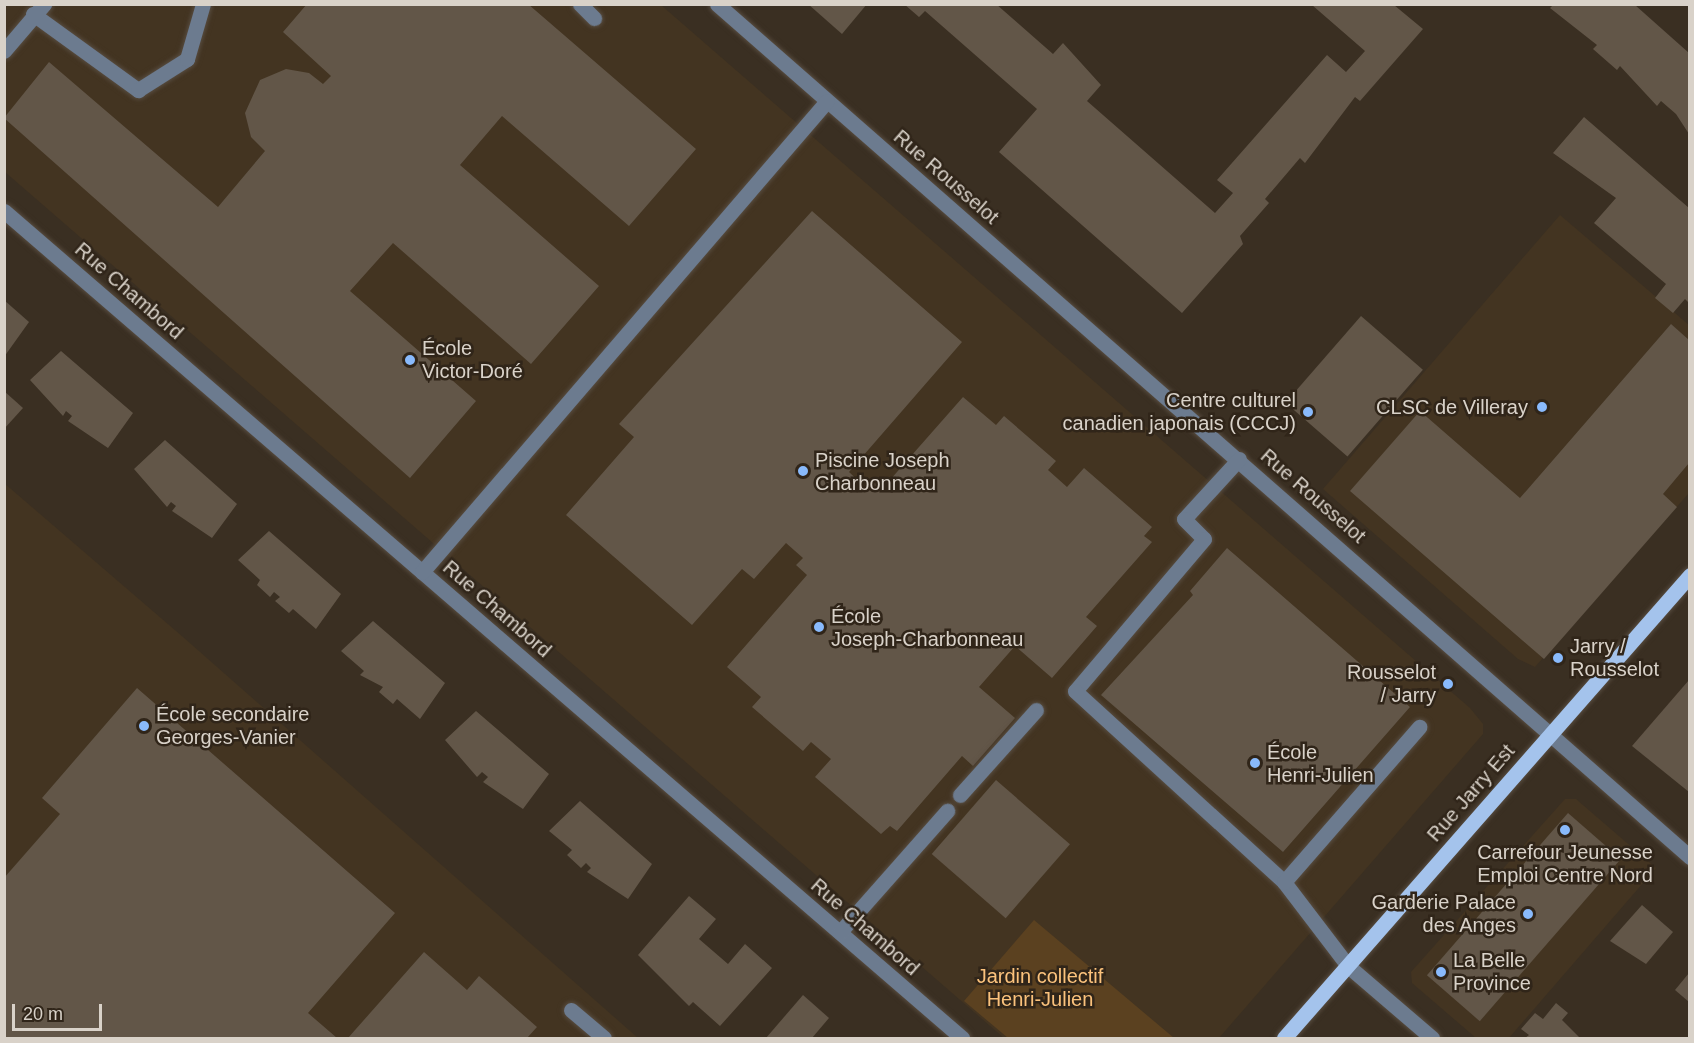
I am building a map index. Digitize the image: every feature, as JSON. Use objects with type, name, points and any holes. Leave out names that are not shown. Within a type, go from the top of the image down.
[{"type":"main road","name":"Rue Jarry Est","points":[[1284,1038],[1689,575]]},
{"type":"street","points":[[4,51],[38,9],[138,90],[187,59],[203,4]]},
{"type":"street","points":[[580,4],[594,18]]},
{"type":"street","name":"Rue Rousselot","points":[[717,4],[1239,459],[1689,857]]},
{"type":"street","points":[[422,572],[827,100]]},
{"type":"street","name":"Rue Chambord","points":[[4,211],[962,1038]]},
{"type":"street","points":[[1239,459],[1184,519],[1204,539],[1074,691],[1284,882],[1348,966],[1432,1038]]},
{"type":"street","points":[[960,795],[1036,710]]},
{"type":"street","points":[[1284,882],[1419,727]]},
{"type":"street","points":[[840,932],[947,811]]},
{"type":"street","points":[[571,1010],[604,1038]]},
{"type":"shaded area","points":[[5,5],[661,5],[1470,708],[1483,724],[1483,734],[1219,1038],[1004,1038],[5,172]]},
{"type":"shaded area","name":"CLSC de Villeray","points":[[1560,215],[1689,325],[1689,493],[1535,667],[1518,659],[1323,489]]},
{"type":"shaded area","name":"École secondaire Georges-Vanier","points":[[4,483],[183,637],[638,1038],[5,1038]]},
{"type":"shaded area","points":[[1565,799],[1576,799],[1656,868],[1509,1038],[1476,1038],[1412,983],[1411,972]]},
{"type":"green space","name":"Jardin collectif Henri-Julien","points":[[1034,920],[1174,1038],[1008,1038],[964,1001]]},
{"type":"building","points":[[307,4],[528,4],[696,149],[629,226],[502,116],[460,165],[599,286],[531,364],[393,243],[350,291],[476,401],[410,478],[4,118],[49,62],[218,207],[265,151],[251,137],[245,113],[260,80],[286,69],[309,73],[323,84],[331,76],[283,32]]},
{"type":"building","points":[[808,4],[867,4],[842,34]]},
{"type":"building","points":[[904,4],[996,4],[1053,54],[1063,43],[1101,85],[1087,101],[1215,213],[1233,193],[1217,180],[1327,55],[1346,72],[1365,51],[1312,5],[1394,5],[1423,29],[1360,101],[1355,97],[1305,163],[1300,158],[1265,199],[1269,203],[1240,236],[1243,244],[1182,313],[999,152],[1037,109],[925,11],[919,17]]},
{"type":"building","points":[[1553,5],[1635,5],[1689,53],[1689,134],[1676,114],[1661,101],[1657,106],[1620,66],[1617,70],[1593,49],[1597,45],[1550,8]]},
{"type":"building","points":[[1584,117],[1689,208],[1689,303],[1685,299],[1673,313],[1655,298],[1666,284],[1594,223],[1616,198],[1553,153]]},
{"type":"building","points":[[812,211],[962,342],[849,472],[864,486],[870,479],[882,489],[963,397],[996,425],[1004,416],[1056,461],[1048,470],[1067,487],[1084,468],[1152,527],[1144,536],[1152,542],[1086,617],[1097,626],[1052,678],[1015,646],[979,687],[1015,718],[973,766],[962,756],[897,831],[890,826],[881,834],[815,777],[831,759],[811,742],[803,751],[752,707],[761,697],[727,667],[807,575],[796,565],[803,558],[786,543],[754,579],[742,569],[692,625],[566,515],[634,437],[619,424]]},
{"type":"building","points":[[4,300],[29,322],[4,357]]},
{"type":"building","points":[[1361,316],[1423,370],[1347,457],[1286,403]]},
{"type":"building","name":"CLSC de Villeray","points":[[1671,324],[1689,340],[1689,463],[1663,494],[1677,507],[1544,659],[1350,491],[1420,411],[1520,498]]},
{"type":"building","points":[[61,351],[133,413],[108,448],[68,421],[72,416],[66,411],[63,416],[30,380]]},
{"type":"building","points":[[4,391],[23,408],[4,429]]},
{"type":"building","points":[[165,440],[237,504],[212,538],[172,511],[176,506],[171,502],[167,507],[134,469]]},
{"type":"building","points":[[269,531],[341,594],[316,629],[293,609],[289,613],[275,601],[280,597],[274,592],[270,597],[257,585],[260,580],[238,560]]},
{"type":"building","points":[[1227,548],[1410,707],[1283,852],[1101,695],[1193,595],[1190,591]]},
{"type":"building","points":[[373,621],[445,683],[420,719],[397,699],[393,704],[379,692],[383,687],[360,675],[364,671],[341,651]]},
{"type":"building","points":[[1689,680],[1689,792],[1632,746]]},
{"type":"building","points":[[137,688],[395,913],[308,1013],[337,1038],[4,1038],[4,878],[60,814],[42,798]]},
{"type":"building","points":[[476,711],[549,774],[523,809],[483,782],[488,777],[482,772],[477,777],[445,740]]},
{"type":"building","points":[[996,780],[1070,844],[1006,918],[932,854]]},
{"type":"building","points":[[580,801],[652,864],[628,899],[587,872],[591,868],[586,863],[581,868],[567,855],[572,850],[549,831]]},
{"type":"building","points":[[1568,813],[1621,859],[1480,1021],[1427,975]]},
{"type":"building","points":[[689,896],[716,919],[699,939],[728,964],[745,944],[772,968],[720,1026],[693,1002],[689,1006],[638,955]]},
{"type":"building","points":[[1642,905],[1673,932],[1646,964],[1610,941]]},
{"type":"building","points":[[424,952],[467,990],[479,976],[537,1027],[527,1038],[348,1038]]},
{"type":"building","points":[[1689,973],[1689,1002],[1675,990]]},
{"type":"building","points":[[803,995],[829,1018],[812,1038],[766,1038]]},
{"type":"building","points":[[1556,1003],[1568,1013],[1562,1020],[1580,1038],[1525,1038],[1529,1035],[1521,1029],[1535,1013],[1543,1019]]},
{"type":"place","name":"École Victor-Doré","points":[[410,360]]},
{"type":"place","name":"CLSC de Villeray","points":[[1542,407]]},
{"type":"place","name":"Centre culturel canadien japonais (CCCJ)","points":[[1308,412]]},
{"type":"place","name":"Piscine Joseph Charbonneau","points":[[803,471]]},
{"type":"place","name":"École Joseph-Charbonneau","points":[[819,627]]},
{"type":"place","name":"Jarry / Rousselot","points":[[1558,658]]},
{"type":"place","name":"Rousselot / Jarry","points":[[1448,684]]},
{"type":"place","name":"École secondaire Georges-Vanier","points":[[144,726]]},
{"type":"place","name":"École Henri-Julien","points":[[1255,763]]},
{"type":"place","name":"Carrefour Jeunesse Emploi Centre Nord","points":[[1565,830]]},
{"type":"place","name":"Garderie Palace des Anges","points":[[1528,914]]},
{"type":"place","name":"La Belle Province","points":[[1441,972]]}]
